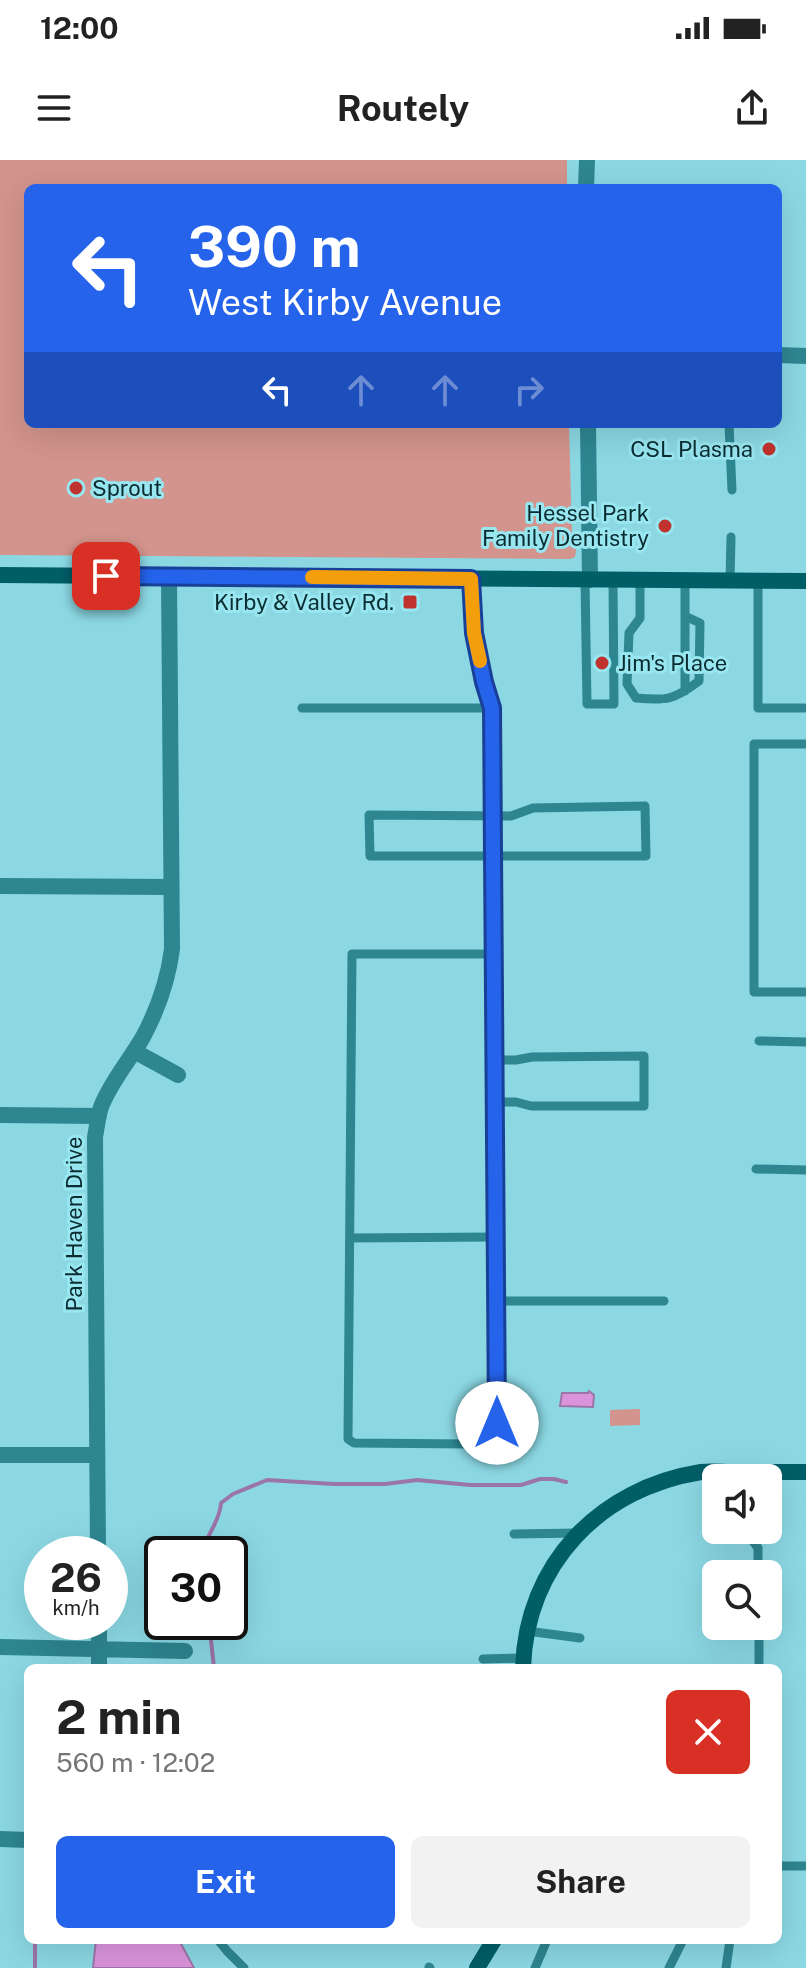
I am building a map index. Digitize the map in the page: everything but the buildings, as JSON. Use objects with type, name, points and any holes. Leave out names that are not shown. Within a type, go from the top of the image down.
[{"type":"main road","points":[[0,575],[806,581]]},
{"type":"main road","points":[[523,1663],[534,1603],[556,1559],[589,1522],[655,1484],[702,1472]]},
{"type":"main road","points":[[782,1473],[806,1472]]},
{"type":"main road","points":[[477,1968],[492,1944]]},
{"type":"street","points":[[586,184],[587,160]]},
{"type":"street","points":[[782,355],[806,356]]},
{"type":"street","points":[[587,580],[588,428]]},
{"type":"street","name":"Park Haven Drive","points":[[98,1536],[95,1137],[105,1099],[154,1015],[171,962],[169,577]]},
{"type":"street","points":[[471,579],[474,633],[492,708],[497,1437]]},
{"type":"street","points":[[0,886],[171,887]]},
{"type":"street","points":[[134,1051],[178,1075]]},
{"type":"street","points":[[0,1115],[99,1116]]},
{"type":"street","points":[[0,1455],[96,1455]]},
{"type":"street","points":[[99,1640],[99,1664]]},
{"type":"street","points":[[0,1647],[185,1651]]},
{"type":"street","points":[[0,1839],[24,1840]]},
{"type":"lane","points":[[729,428],[732,490]]},
{"type":"lane","points":[[730,581],[731,537]]},
{"type":"lane","points":[[587,580],[587,704],[614,704],[613,580]]},
{"type":"lane","points":[[640,580],[640,618],[629,633],[627,684],[636,698],[668,699],[699,681],[700,623],[685,616]]},
{"type":"lane","points":[[685,580],[685,691]]},
{"type":"lane","points":[[758,581],[758,708],[806,708]]},
{"type":"lane","points":[[302,708],[492,708]]},
{"type":"lane","points":[[806,744],[754,744],[754,992],[806,992]]},
{"type":"lane","points":[[645,806],[646,856],[494,856],[370,856],[369,815],[511,816],[533,808],[645,806]]},
{"type":"lane","points":[[494,954],[352,954],[348,1439],[354,1443],[470,1444],[497,1437]]},
{"type":"lane","points":[[759,1041],[806,1042]]},
{"type":"lane","points":[[495,1060],[644,1056],[644,1106],[531,1106],[496,1102]]},
{"type":"lane","points":[[756,1169],[806,1170]]},
{"type":"lane","points":[[350,1238],[496,1237]]},
{"type":"lane","points":[[497,1301],[664,1301]]},
{"type":"lane","points":[[514,1534],[579,1533]]},
{"type":"lane","points":[[527,1631],[580,1638]]},
{"type":"lane","points":[[759,1640],[759,1664]]},
{"type":"lane","points":[[483,1659],[523,1663]]},
{"type":"lane","points":[[782,1866],[806,1866]]},
{"type":"lane","points":[[221,1944],[244,1968]]},
{"type":"lane","points":[[535,1968],[545,1944]]},
{"type":"lane","points":[[669,1968],[681,1944]]},
{"type":"lane","points":[[726,1968],[729,1944]]},
{"type":"shaded area","points":[[0,160],[567,160],[567,184],[24,184],[24,428],[569,428],[572,535],[578,540],[575,557],[0,555]]},
{"type":"shaded area","points":[[589,1391],[594,1395],[593,1407],[560,1406],[562,1393]]},
{"type":"shaded area","points":[[640,1409],[640,1425],[610,1426],[610,1410]]},
{"type":"shaded area","points":[[96,1944],[181,1944],[194,1968],[93,1968]]},
{"type":"waterway","points":[[209,1536],[221,1503],[233,1494],[267,1480],[334,1484],[385,1484],[417,1480],[470,1485],[521,1485],[540,1479],[566,1482]]},
{"type":"waterway","points":[[211,1640],[214,1664]]},
{"type":"waterway","points":[[35,1944],[35,1968]]},
{"type":"slow traffic","points":[[312,577],[471,579],[474,633],[480,661]]},
{"type":"place","name":"CSL Plasma","points":[[769,449]]},
{"type":"place","name":"Sprout","points":[[76,488]]},
{"type":"place","name":"Hessel Park Family Dentistry","points":[[665,526]]},
{"type":"place","name":"Kirby & Valley Rd.","points":[[410,602]]},
{"type":"place","name":"Jim's Place","points":[[602,663]]},
{"type":"route","points":[[106,576],[471,579],[474,633],[492,708],[497,1423]]}]
